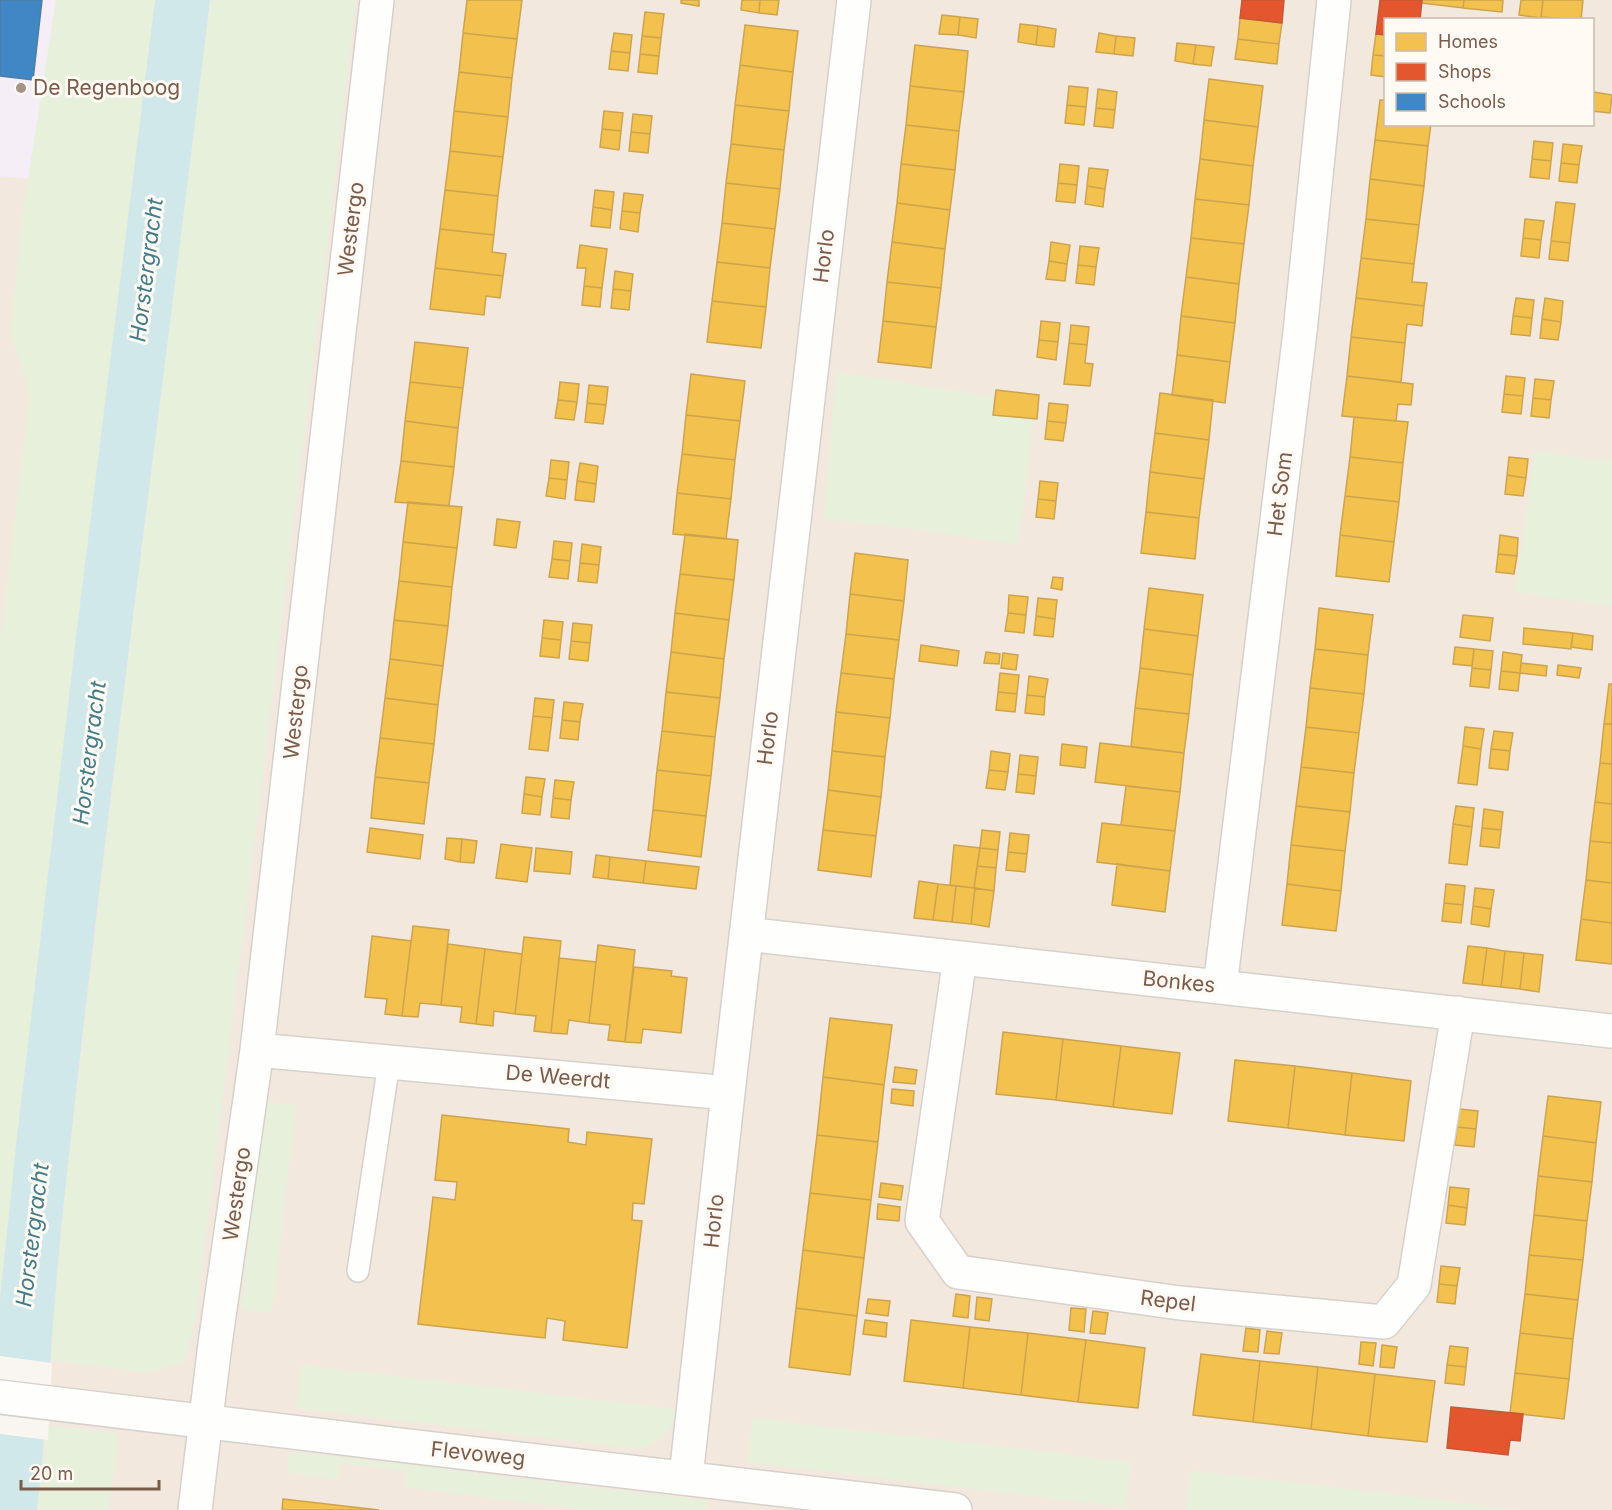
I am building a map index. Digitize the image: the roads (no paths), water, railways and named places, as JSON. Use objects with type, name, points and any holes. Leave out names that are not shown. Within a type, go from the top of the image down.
[{"type":"street","name":"Westergo","points":[[195,1510],[205,1422],[257,1050],[376,0]]},
{"type":"street","name":"Horlo","points":[[686,1477],[854,0]]},
{"type":"street","name":"Het Som","points":[[1220,987],[1299,343],[1334,0]]},
{"type":"street","name":"Bonkes","points":[[746,934],[1612,1031]]},
{"type":"street","name":"Repel","points":[[960,957],[922,1221],[958,1272],[1180,1303],[1384,1322],[1414,1285],[1458,1013]]},
{"type":"street","name":"De Weerdt","points":[[257,1050],[728,1093]]},
{"type":"street","name":"Flevoweg","points":[[0,1397],[285,1433],[686,1477],[955,1510]]},
{"type":"lane","points":[[357,1271],[388,1062]]},
{"type":"water","name":"Horstergracht","points":[[155,0],[210,0],[82,1042],[61,1231],[37,1510],[0,1510],[0,1299],[77,629]]},
{"type":"place","name":"De Regenboog","points":[[21,88]]}]
